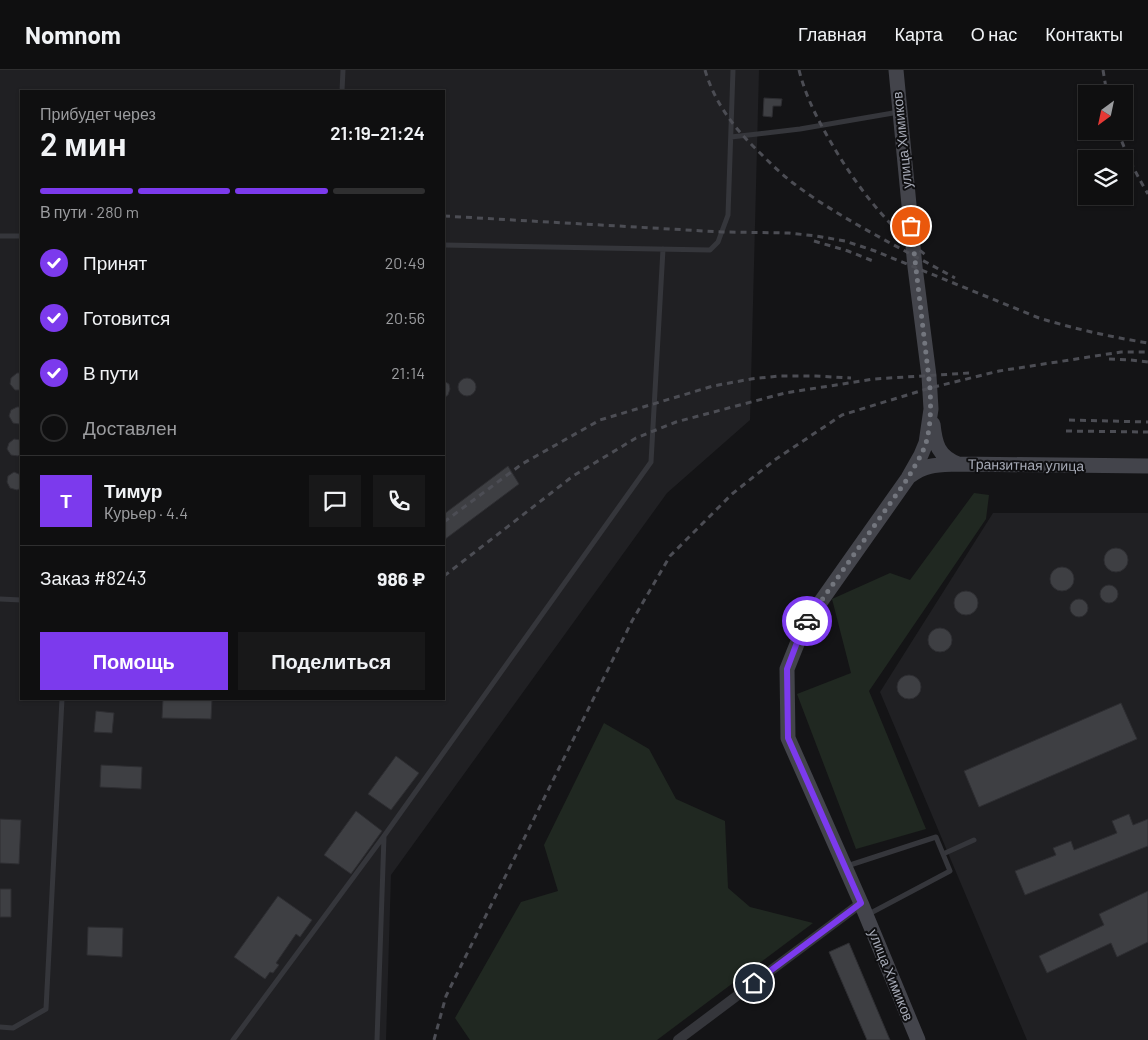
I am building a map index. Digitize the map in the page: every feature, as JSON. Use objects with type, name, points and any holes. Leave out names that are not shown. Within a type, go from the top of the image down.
[{"type":"street","name":"улица Химиков","points":[[896,70],[915,268],[929,376],[931,409],[929,427],[926,443],[908,478],[804,624],[787,669],[788,738],[864,909],[918,1040]]},
{"type":"street","points":[[931,409],[934,434],[938,447],[943,455],[958,464]]},
{"type":"street","name":"Транзитная улица","points":[[908,478],[918,470],[932,465],[1148,466]]},
{"type":"street","points":[[678,1040],[864,909]]},
{"type":"lane","points":[[342,90],[343,70]]},
{"type":"lane","points":[[445,245],[710,250],[718,242],[728,215],[733,70]]},
{"type":"lane","points":[[731,138],[800,130],[900,112]]},
{"type":"lane","points":[[0,236],[20,236]]},
{"type":"lane","points":[[233,1040],[384,836],[651,462],[663,249]]},
{"type":"lane","points":[[0,599],[20,600]]},
{"type":"lane","points":[[0,1027],[13,1028],[46,1009],[62,700]]},
{"type":"lane","points":[[377,1040],[384,836]]},
{"type":"lane","points":[[845,866],[936,837],[950,871],[864,909]]},
{"type":"lane","points":[[943,854],[974,840]]},
{"type":"shaded area","points":[[0,70],[759,70],[750,420],[667,493],[391,875],[386,1040],[0,1040]]},
{"type":"shaded area","points":[[974,493],[989,495],[986,519],[869,691],[926,829],[856,849],[797,694],[851,673],[832,599],[890,573],[910,580]]},
{"type":"shaded area","points":[[993,513],[1148,513],[1148,1040],[1027,1040],[880,692]]},
{"type":"shaded area","points":[[604,723],[649,749],[676,799],[725,821],[728,888],[750,907],[813,923],[657,1040],[470,1040],[455,1018],[521,902],[558,891],[544,845]]},
{"type":"building","points":[[764,98],[782,99],[781,106],[773,106],[772,117],[763,116]]},
{"type":"building","points":[[20,373],[20,390],[15,390],[10,384],[11,378]]},
{"type":"building","points":[[467,378],[473,381],[476,387],[473,393],[467,396],[461,393],[458,387],[461,381]]},
{"type":"building","points":[[445,382],[449,384],[448,395],[445,397]]},
{"type":"building","points":[[20,407],[20,424],[13,423],[9,416],[11,410]]},
{"type":"building","points":[[14,439],[20,440],[20,455],[11,455],[7,449],[9,443]]},
{"type":"building","points":[[508,466],[519,484],[445,539],[445,513]]},
{"type":"building","points":[[14,472],[20,475],[20,488],[17,490],[10,488],[7,482],[8,476]]},
{"type":"building","points":[[1116,548],[1125,551],[1128,560],[1125,569],[1116,572],[1107,569],[1104,560],[1107,551]]},
{"type":"building","points":[[1062,567],[1071,570],[1074,579],[1071,588],[1062,591],[1053,588],[1050,579],[1053,570]]},
{"type":"building","points":[[1109,585],[1115,588],[1118,594],[1115,600],[1109,603],[1103,600],[1100,594],[1103,588]]},
{"type":"building","points":[[966,591],[975,594],[978,603],[975,612],[966,615],[957,612],[954,603],[957,594]]},
{"type":"building","points":[[1079,599],[1085,602],[1088,608],[1085,614],[1079,617],[1073,614],[1070,608],[1073,602]]},
{"type":"building","points":[[940,628],[949,631],[952,640],[949,649],[940,652],[931,649],[928,640],[931,631]]},
{"type":"building","points":[[909,675],[918,678],[921,687],[918,696],[909,699],[900,696],[897,687],[900,678]]},
{"type":"building","points":[[163,700],[212,700],[211,719],[162,718]]},
{"type":"building","points":[[1121,703],[1137,739],[979,807],[964,771]]},
{"type":"building","points":[[96,711],[114,713],[112,733],[94,732]]},
{"type":"building","points":[[396,756],[419,773],[391,810],[368,794]]},
{"type":"building","points":[[101,765],[142,767],[141,789],[100,787]]},
{"type":"building","points":[[356,811],[382,831],[351,874],[324,855]]},
{"type":"building","points":[[1129,814],[1133,825],[1148,819],[1148,846],[1025,895],[1015,871],[1056,855],[1053,848],[1071,841],[1074,850],[1117,833],[1112,821]]},
{"type":"building","points":[[0,819],[21,820],[19,864],[0,863]]},
{"type":"building","points":[[0,889],[11,889],[11,917],[0,917]]},
{"type":"building","points":[[1148,891],[1148,942],[1117,957],[1111,943],[1047,973],[1039,956],[1104,925],[1099,914]]},
{"type":"building","points":[[278,896],[312,920],[300,937],[296,934],[276,963],[279,965],[265,979],[234,957]]},
{"type":"building","points":[[88,927],[123,928],[122,957],[87,955]]},
{"type":"building","points":[[849,943],[890,1040],[867,1040],[829,952]]},
{"type":"railway","points":[[705,70],[719,103],[732,123],[788,179],[831,209],[955,278]]},
{"type":"railway","points":[[799,70],[805,90],[818,119],[863,192],[887,220],[927,256]]},
{"type":"railway","points":[[1103,70],[1106,85]]},
{"type":"railway","points":[[1121,140],[1131,164],[1148,194]]},
{"type":"railway","points":[[445,216],[722,232],[789,233],[845,241],[875,251],[1039,318],[1066,326],[1148,343]]},
{"type":"railway","points":[[814,241],[873,261]]},
{"type":"railway","points":[[434,1040],[446,996],[632,621],[670,556],[732,494],[776,459],[842,415],[930,388],[999,371],[1121,352],[1148,352]]},
{"type":"railway","points":[[1109,359],[1148,362]]},
{"type":"railway","points":[[445,575],[573,476],[636,438],[676,422],[785,393],[874,379],[969,373]]},
{"type":"railway","points":[[445,521],[522,464],[600,420],[713,386],[751,379],[779,376],[851,378]]},
{"type":"railway","points":[[1069,420],[1148,422]]},
{"type":"railway","points":[[1066,431],[1148,432]]},
{"type":"way so far","points":[[807,621],[908,478],[926,443],[931,409],[930,388],[911,226]]},
{"type":"route","points":[[754,983],[861,903],[788,738],[787,669],[804,624],[807,621]]}]
